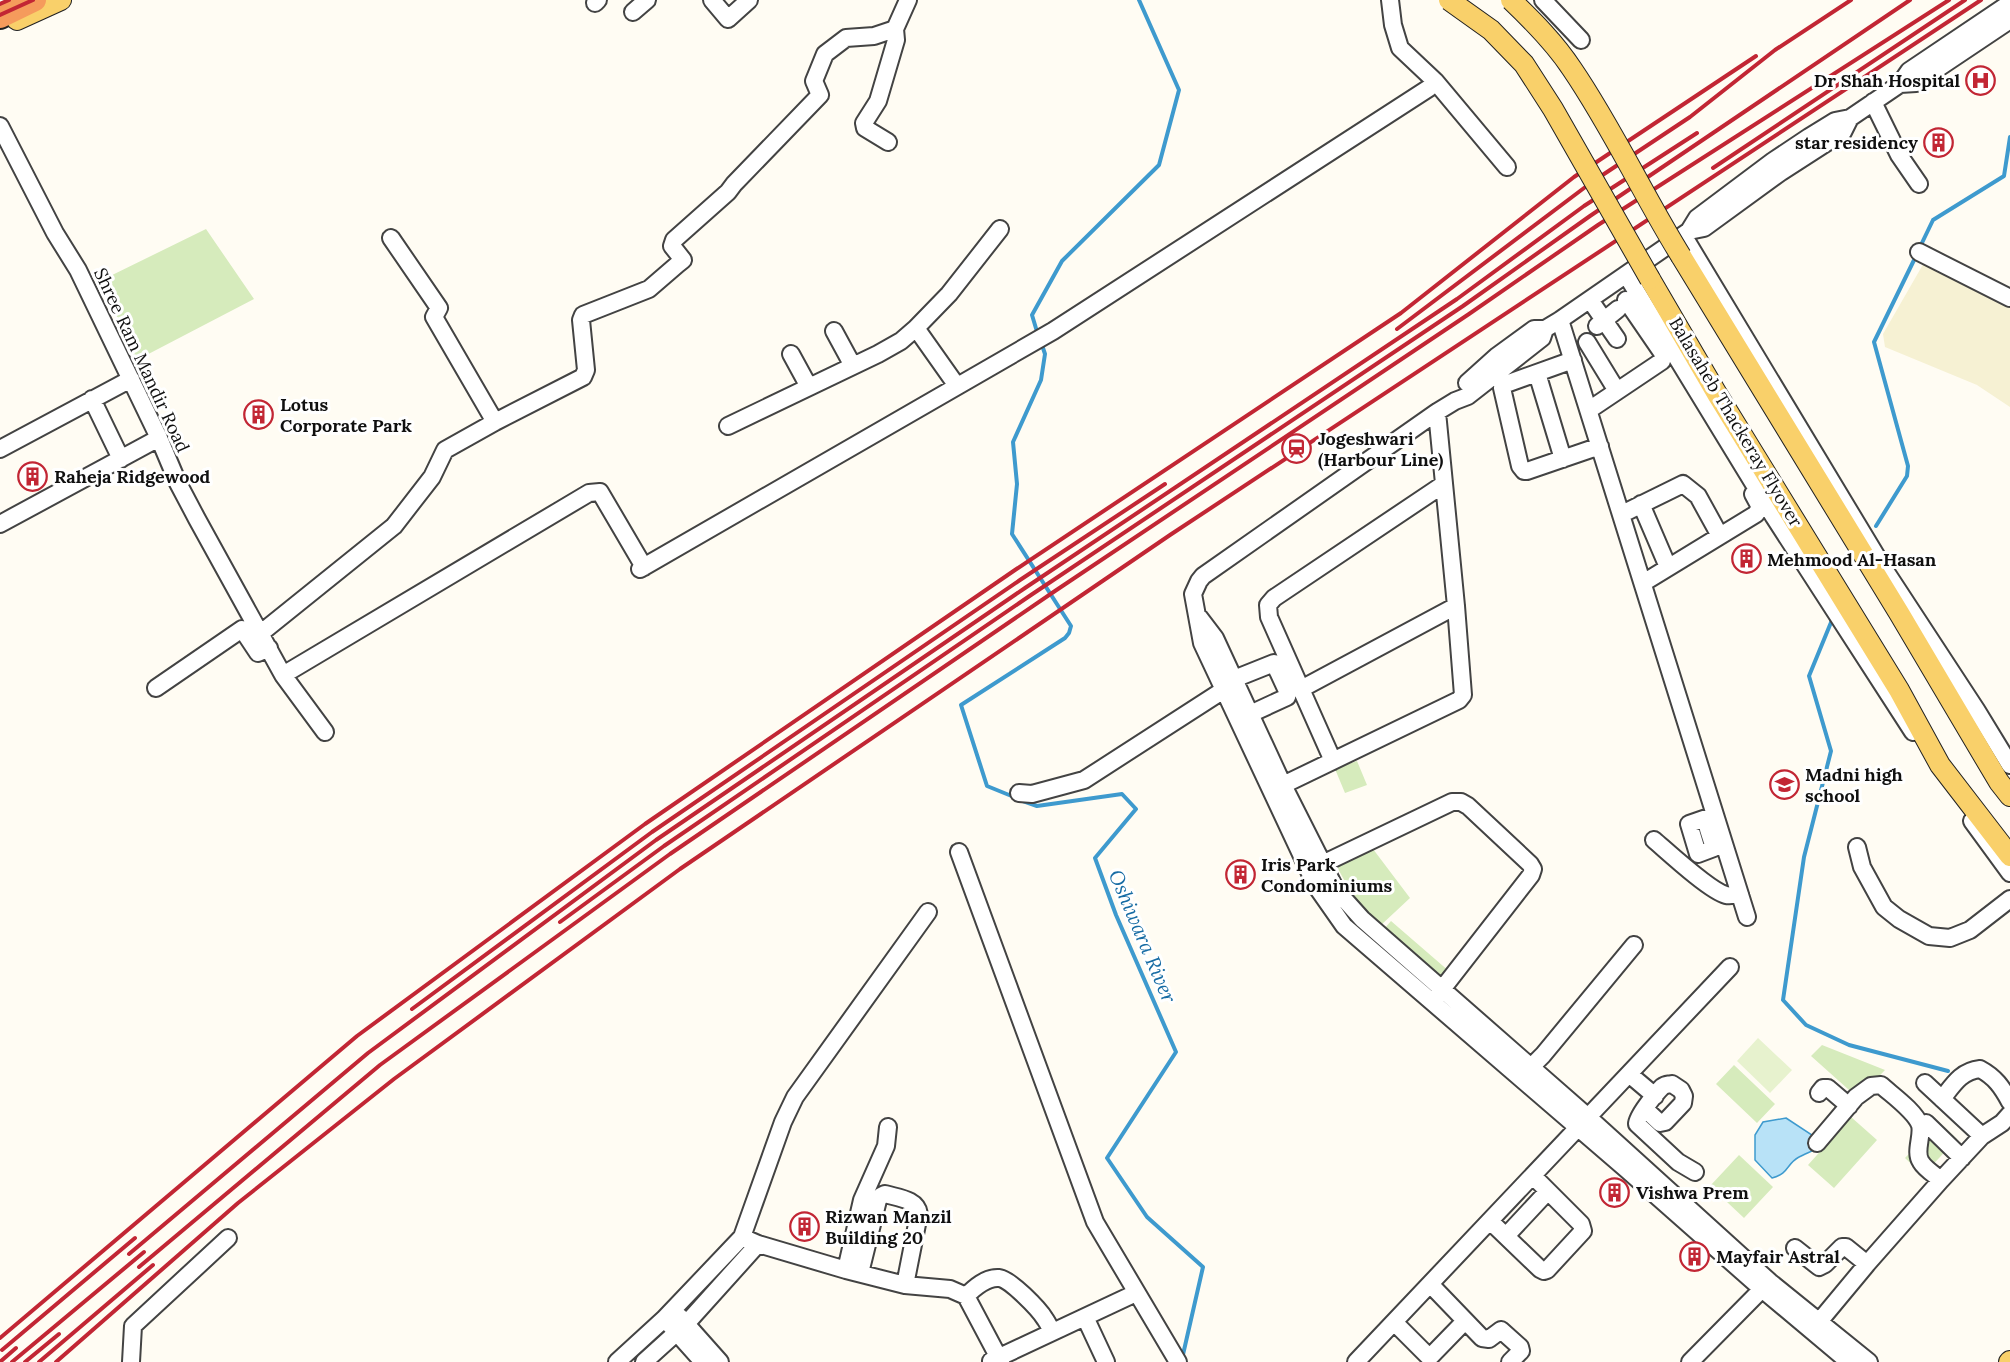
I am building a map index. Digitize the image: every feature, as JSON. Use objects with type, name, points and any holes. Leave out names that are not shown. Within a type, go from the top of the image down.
[{"type":"highway","points":[[0,17],[35,0]]},
{"type":"main road","points":[[0,28],[61,0]]},
{"type":"main road","name":"Balasaheb Thackeray Flyover","points":[[1449,0],[1491,30],[1524,64],[1553,109],[1717,394],[1899,690],[1940,765],[2010,856]]},
{"type":"main road","points":[[1511,0],[1532,20],[1571,67],[1593,102],[1681,256],[2010,796]]},
{"type":"street","points":[[633,12],[647,0]]},
{"type":"street","points":[[712,0],[729,19],[749,0]]},
{"type":"street","points":[[888,142],[865,128],[864,123],[878,101],[896,40],[895,29],[908,0]]},
{"type":"street","points":[[1390,0],[1393,25],[1400,48],[1435,81],[1507,167]]},
{"type":"street","points":[[1438,0],[1469,21],[1512,59],[1559,134]]},
{"type":"street","points":[[1543,0],[1581,40]]},
{"type":"street","points":[[1316,867],[1283,785],[1250,714],[1232,684],[1202,643],[1193,594],[1203,576],[1437,412],[1468,396],[1542,338],[1545,329],[1692,232],[1762,178],[1813,143],[1843,132],[1850,118],[1900,84],[1916,82],[1943,57],[2008,12]]},
{"type":"street","points":[[156,688],[256,633],[394,526],[432,477],[446,450],[583,377],[586,370],[581,320],[583,315],[649,289],[683,260],[672,246],[674,240],[728,192],[820,95],[814,81],[825,54],[846,38],[874,36],[895,29]]},
{"type":"street","points":[[283,675],[589,493],[600,492],[642,568],[1053,332],[1429,88],[1435,81]]},
{"type":"street","points":[[1873,102],[1899,155],[1919,184]]},
{"type":"street","name":"Shree Ram Mandir Road","points":[[0,126],[78,270],[159,438],[178,483],[256,633],[283,675],[325,732]]},
{"type":"street","points":[[728,426],[901,341],[949,294],[1000,229]]},
{"type":"street","points":[[1692,232],[1886,572],[2010,765]]},
{"type":"street","points":[[391,238],[439,308],[434,317],[495,422]]},
{"type":"street","points":[[1919,252],[2010,298]]},
{"type":"street","points":[[1627,276],[1774,517],[1938,772],[2010,873]]},
{"type":"street","points":[[1590,300],[1600,323],[1617,339]]},
{"type":"street","points":[[1589,410],[1660,363],[1663,357],[1622,305],[1600,323]]},
{"type":"street","points":[[1560,321],[1643,583],[1710,817],[1747,917]]},
{"type":"street","points":[[916,328],[957,386]]},
{"type":"street","points":[[834,331],[853,366]]},
{"type":"street","points":[[1587,342],[1617,391]]},
{"type":"street","points":[[791,354],[809,387]]},
{"type":"street","points":[[1574,360],[1506,384],[1502,388],[1520,466],[1527,471],[1600,446]]},
{"type":"street","points":[[1538,373],[1563,459]]},
{"type":"street","points":[[0,448],[130,379]]},
{"type":"street","points":[[92,399],[122,459]]},
{"type":"street","points":[[1283,785],[1459,700],[1463,695],[1437,412]]},
{"type":"street","points":[[0,524],[159,438]]},
{"type":"street","points":[[1643,583],[1756,514],[1760,507],[1728,455]]},
{"type":"street","points":[[1333,761],[1269,617],[1268,605],[1274,598],[1444,484]]},
{"type":"street","points":[[1622,514],[1683,484],[1698,496],[1720,536]]},
{"type":"street","points":[[1641,504],[1668,567]]},
{"type":"street","points":[[1300,689],[1456,606]]},
{"type":"street","points":[[1019,793],[1032,794],[1084,780],[1232,684],[1274,663],[1288,693],[1287,697],[1250,714]]},
{"type":"street","points":[[1232,684],[1316,867],[1399,963],[1766,1286],[1816,1326],[1869,1362]]},
{"type":"street","points":[[1316,867],[1452,802],[1461,802],[1468,806],[1530,864],[1533,869],[1531,874],[1437,996]]},
{"type":"street","points":[[1654,840],[1717,891],[1729,896],[1740,894]]},
{"type":"street","points":[[1857,847],[1862,867],[1884,907],[1899,919],[1929,936],[1950,938],[1970,930],[2010,899]]},
{"type":"street","points":[[959,852],[1095,1222],[1177,1361]]},
{"type":"street","points":[[617,1362],[669,1314],[742,1236],[783,1122],[795,1097],[928,912]]},
{"type":"street","points":[[1525,1072],[1543,1055],[1634,945]]},
{"type":"street","points":[[1356,1362],[1730,967]]},
{"type":"street","points":[[1942,1099],[1961,1075],[1967,1071],[1980,1069],[1996,1080],[2010,1102]]},
{"type":"street","points":[[1629,1074],[1650,1103],[1637,1120],[1640,1127],[1678,1162],[1695,1172]]},
{"type":"street","points":[[1925,1083],[1982,1136]]},
{"type":"street","points":[[1817,1143],[1856,1097],[1871,1086],[1881,1085],[1915,1115],[1923,1131],[1962,1158]]},
{"type":"street","points":[[1828,1097],[1849,1106]]},
{"type":"street","points":[[1816,1326],[1945,1176],[1982,1136],[2002,1123],[2010,1114]]},
{"type":"street","points":[[853,1271],[862,1200],[886,1146],[888,1127]]},
{"type":"street","points":[[1923,1131],[1918,1154],[1921,1162],[1945,1176]]},
{"type":"street","points":[[1490,1221],[1544,1271],[1576,1239],[1583,1231],[1581,1224],[1533,1176]]},
{"type":"street","points":[[1506,1236],[1548,1191]]},
{"type":"street","points":[[853,1271],[878,1200],[885,1194],[914,1202],[918,1208],[905,1285]]},
{"type":"street","points":[[742,1236],[758,1244],[905,1285],[951,1289],[966,1296],[996,1360],[1136,1293]]},
{"type":"street","points":[[131,1362],[133,1326],[228,1238]]},
{"type":"street","points":[[644,1362],[681,1328],[758,1244]]},
{"type":"street","points":[[1795,1248],[1819,1267],[1842,1247],[1846,1247],[1867,1264]]},
{"type":"street","points":[[966,1296],[985,1282],[996,1278],[1004,1280],[1032,1302],[1045,1318],[1052,1332]]},
{"type":"street","points":[[1430,1284],[1485,1340],[1499,1330],[1503,1331],[1521,1349],[1510,1362]]},
{"type":"street","points":[[1690,1362],[1766,1286]]},
{"type":"street","points":[[669,1314],[703,1362]]},
{"type":"street","points":[[1085,1317],[1106,1362]]},
{"type":"street","points":[[1394,1322],[1428,1356],[1438,1358],[1465,1321]]},
{"type":"street","points":[[1816,1326],[1849,1362]]},
{"type":"street","points":[[681,1328],[720,1362]]},
{"type":"shaded area","points":[[1925,261],[2010,307],[2010,407],[1977,385],[1885,347],[1883,334]]},
{"type":"green space","points":[[206,229],[254,299],[135,361],[102,280]]},
{"type":"green space","points":[[1357,761],[1367,785],[1345,793],[1335,769]]},
{"type":"green space","points":[[1373,849],[1410,898],[1380,926],[1353,896],[1337,867]]},
{"type":"green space","points":[[1391,921],[1450,972],[1435,989],[1376,938]]},
{"type":"green space","points":[[1758,1038],[1792,1070],[1770,1093],[1737,1061]]},
{"type":"green space","points":[[1822,1045],[1885,1070],[1858,1098],[1811,1056]]},
{"type":"green space","points":[[1734,1065],[1775,1104],[1757,1123],[1716,1084]]},
{"type":"green space","points":[[1851,1117],[1877,1140],[1834,1188],[1808,1165]]},
{"type":"green space","points":[[1939,1122],[1957,1139],[1923,1175],[1905,1158]]},
{"type":"green space","points":[[1739,1155],[1773,1187],[1744,1218],[1710,1186]]},
{"type":"water","points":[[1786,1118],[1812,1135],[1821,1146],[1795,1160],[1782,1174],[1772,1178],[1755,1160],[1755,1135],[1763,1122]]},
{"type":"waterway","name":"Oshiwara River","points":[[1038,335],[1032,315],[1062,261],[1159,165],[1179,90],[1139,0]]},
{"type":"waterway","points":[[1920,247],[1933,220],[2004,176],[2010,137]]},
{"type":"waterway","points":[[1876,526],[1907,476],[1908,466],[1874,342],[1916,256]]},
{"type":"waterway","name":"Oshiwara River","points":[[1014,797],[987,786],[961,705],[1065,638],[1071,626],[1012,534],[1017,484],[1013,442],[1041,380],[1045,354],[1041,342]]},
{"type":"waterway","points":[[1832,620],[1809,676],[1831,751],[1804,857],[1783,1000],[1806,1025],[1849,1045],[1948,1071]]},
{"type":"waterway","name":"Oshiwara River","points":[[1023,801],[1037,806],[1122,794],[1136,809],[1095,858],[1116,915],[1176,1052],[1107,1158],[1147,1217],[1203,1267],[1182,1359]]},
{"type":"railway","points":[[0,4],[9,0]]},
{"type":"railway","points":[[0,15],[33,0]]},
{"type":"railway","points":[[1397,329],[1592,182],[1690,117],[1775,50],[1851,0]]},
{"type":"railway","points":[[560,922],[664,846],[1031,595],[1463,306],[1590,216],[1910,0]]},
{"type":"railway","points":[[139,1267],[380,1065],[670,854],[1598,225],[1949,0]]},
{"type":"railway","points":[[1713,168],[1965,0]]},
{"type":"railway","points":[[56,1362],[238,1203],[394,1079],[680,869],[1170,535],[1981,0]]},
{"type":"railway","points":[[0,1338],[357,1036],[645,824],[1015,570],[1401,313],[1574,177],[1756,56]]},
{"type":"railway","points":[[129,1254],[368,1053],[656,840],[1025,588],[1457,299],[1584,206],[1697,133]]},
{"type":"railway","points":[[412,1009],[652,832],[1020,580],[1165,484]]},
{"type":"railway","points":[[2,1350],[135,1238]]},
{"type":"railway","points":[[12,1362],[144,1252]]},
{"type":"railway","points":[[39,1362],[153,1265]]},
{"type":"railway","points":[[25,1362],[59,1334]]},
{"type":"railway","points":[[0,1362],[16,1348]]},
{"type":"place","name":"Dr Shah Hospital","points":[[1981,80]]},
{"type":"place","name":"star residency","points":[[1939,142]]},
{"type":"place","name":"Lotus Corporate Park","points":[[259,414]]},
{"type":"place","name":"Jogeshwari (Harbour Line)","points":[[1297,448]]},
{"type":"place","name":"Raheja Ridgewood","points":[[33,476]]},
{"type":"place","name":"Mehmood Al-Hasan","points":[[1746,559]]},
{"type":"place","name":"Madni high school","points":[[1784,784]]},
{"type":"place","name":"Iris Park Condominiums","points":[[1240,874]]},
{"type":"place","name":"Vishwa Prem","points":[[1615,1192]]},
{"type":"place","name":"Rizwan Manzil Building 20","points":[[804,1226]]},
{"type":"place","name":"Mayfair Astral","points":[[1695,1256]]}]
